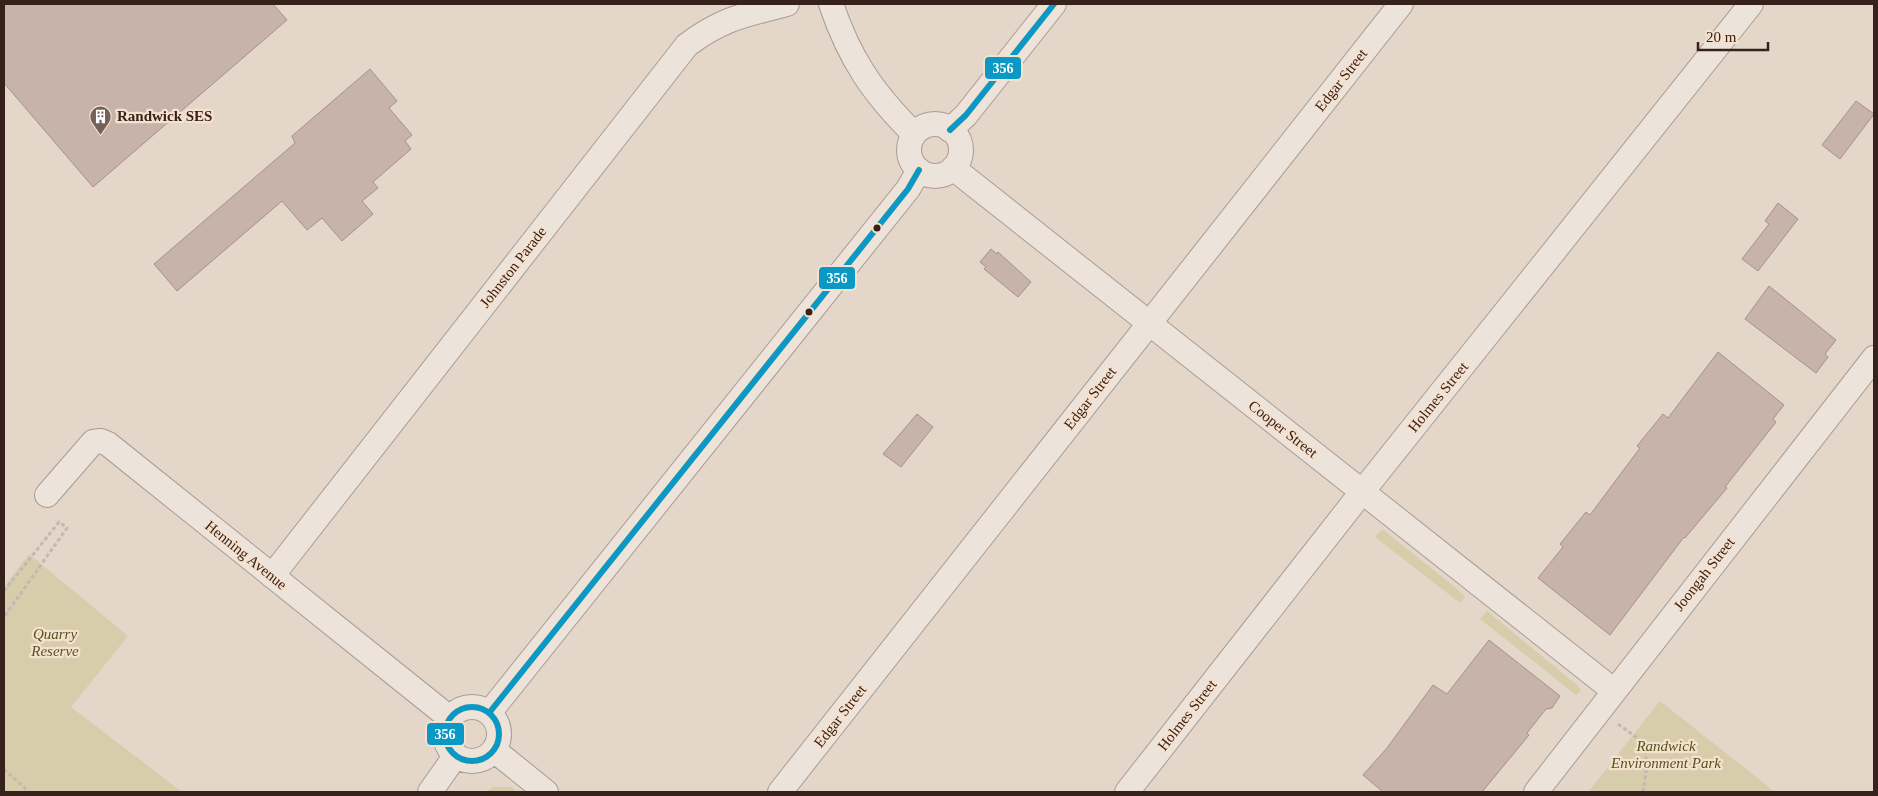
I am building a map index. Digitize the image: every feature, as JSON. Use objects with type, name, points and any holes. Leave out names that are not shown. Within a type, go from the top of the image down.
[{"type":"street","name":"Johnston Parade","points":[[272,576],[687,45],[708,29],[728,19],[788,4]]},
{"type":"street","points":[[831,4],[841,34],[859,68],[888,108],[914,134]]},
{"type":"street","points":[[950,130],[966,115],[1054,4]]},
{"type":"street","name":"Edgar Street","points":[[780,792],[1401,4]]},
{"type":"street","name":"Holmes Street","points":[[1127,792],[1362,492],[1751,4]]},
{"type":"street","points":[[935,124],[950,130],[955,135],[960,148],[957,162],[953,168],[940,175],[925,174],[918,170],[913,164],[909,149],[914,134],[920,129],[935,124]]},
{"type":"street","name":"Cooper Street","points":[[953,168],[1613,690]]},
{"type":"street","points":[[489,713],[908,189],[918,170]]},
{"type":"street","name":"Joongah Street","points":[[1536,792],[1598,713],[1613,690],[1874,358]]},
{"type":"street","name":"Henning Avenue","points":[[47,495],[93,442],[101,441],[124,457],[451,719]]},
{"type":"street","points":[[473,708],[489,713],[498,727],[499,735],[494,750],[480,760],[471,761],[456,755],[450,749],[446,734],[451,719],[457,712],[473,708]]},
{"type":"street","points":[[494,750],[546,792]]},
{"type":"street","points":[[430,792],[456,755]]},
{"type":"path","points":[[4,591],[59,522],[66,528],[4,617]]},
{"type":"path","points":[[1598,713],[1630,731],[1644,743],[1646,766],[1643,792]]},
{"type":"path","points":[[4,769],[29,792]]},
{"type":"green space","points":[[1382,529],[1456,588],[1465,597],[1460,603],[1375,537]]},
{"type":"green space","name":"Quarry Reserve","points":[[29,554],[128,636],[71,707],[182,792],[4,792],[4,587]]},
{"type":"green space","points":[[1487,611],[1581,690],[1576,695],[1480,619]]},
{"type":"green space","name":"Randwick Environment Park","points":[[1660,701],[1775,792],[1588,792]]},
{"type":"green space","points":[[493,787],[511,787],[517,792],[486,792]]},
{"type":"building","name":"Randwick SES","points":[[4,4],[273,4],[287,20],[93,187],[4,83]]},
{"type":"building","points":[[370,69],[397,101],[389,108],[412,135],[405,141],[411,149],[373,182],[378,188],[362,201],[373,214],[342,241],[322,218],[307,230],[282,201],[177,291],[154,264],[295,143],[292,136]]},
{"type":"building","points":[[1856,101],[1874,114],[1840,159],[1822,145]]},
{"type":"building","points":[[1778,203],[1798,219],[1758,271],[1742,259],[1769,224],[1765,221]]},
{"type":"building","points":[[991,249],[997,254],[998,252],[1031,282],[1018,297],[984,269],[986,267],[980,262]]},
{"type":"building","points":[[1769,286],[1836,340],[1825,354],[1828,357],[1816,373],[1745,319]]},
{"type":"building","points":[[1718,352],[1784,405],[1773,419],[1776,422],[1725,487],[1727,488],[1684,537],[1610,635],[1538,578],[1563,547],[1560,544],[1586,512],[1590,515],[1640,448],[1637,446],[1663,414],[1668,418]]},
{"type":"building","points":[[917,414],[933,427],[901,467],[883,454]]},
{"type":"building","points":[[1489,640],[1560,696],[1552,708],[1546,709],[1527,733],[1529,735],[1482,792],[1383,792],[1363,775],[1387,748],[1433,685],[1447,694]]},
{"type":"transit line","name":"356","points":[[950,130],[966,115],[1054,4]]},
{"type":"transit line","name":"356","points":[[489,713],[908,189],[919,170]]},
{"type":"transit line","name":"356","points":[[472,707],[491,715],[499,734],[491,753],[472,761],[453,753],[445,734],[453,715],[472,707]]},
{"type":"place","name":"Randwick SES","points":[[101,135]]}]
